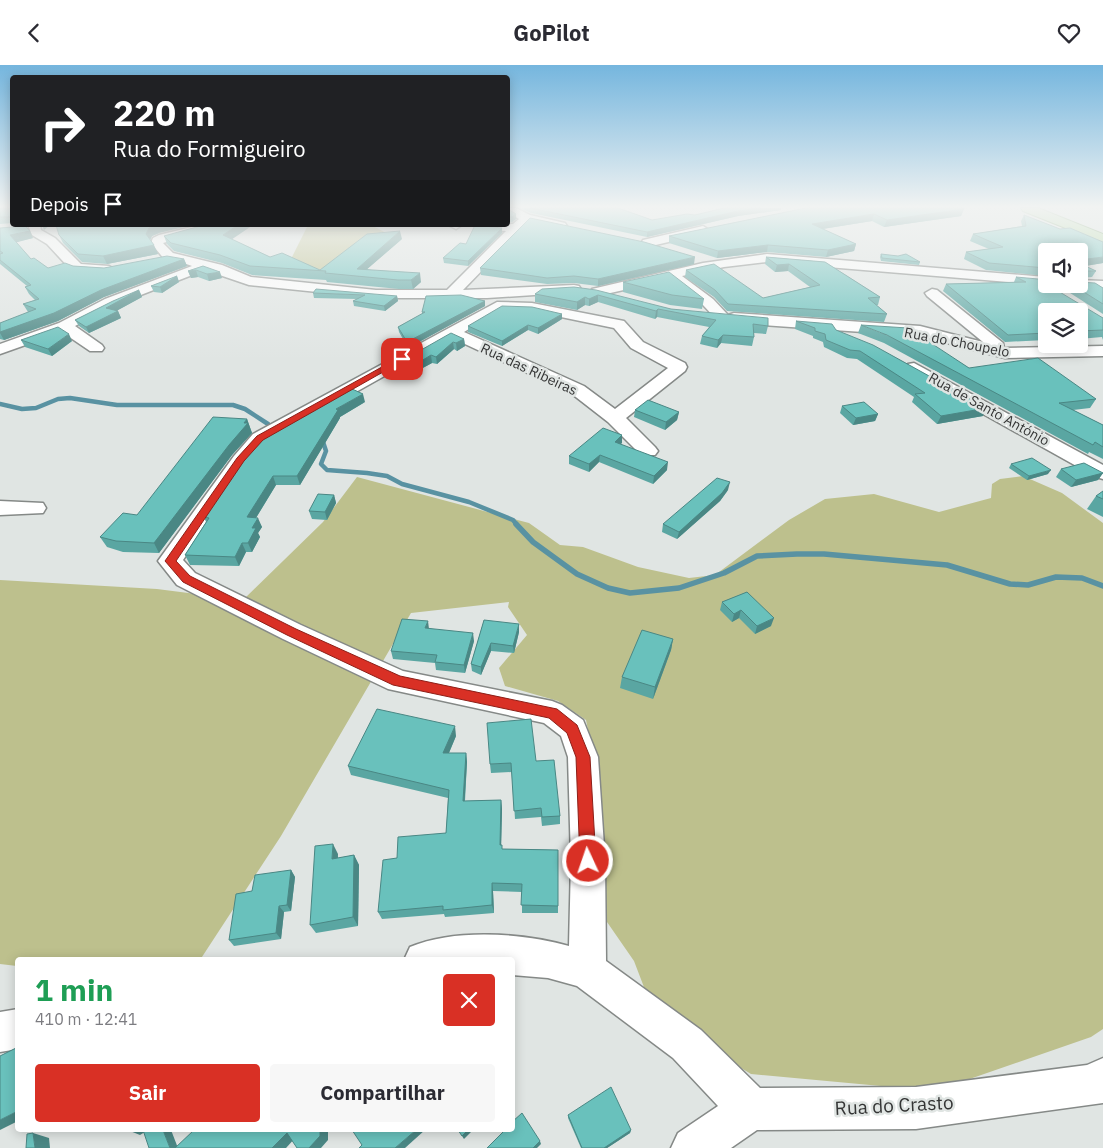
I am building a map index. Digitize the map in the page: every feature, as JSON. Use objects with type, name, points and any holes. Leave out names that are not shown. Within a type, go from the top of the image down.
[{"type":"street","points":[[68,259],[77,268],[107,270],[126,267]]},
{"type":"street","points":[[153,261],[163,259]]},
{"type":"street","points":[[184,259],[204,266],[217,268],[249,281],[399,295],[450,295],[492,300],[619,324],[627,329],[632,341],[637,345],[679,367],[615,418]]},
{"type":"street","points":[[450,295],[485,259]]},
{"type":"street","points":[[696,259],[716,264]]},
{"type":"street","points":[[597,292],[672,276],[716,264],[756,259]]},
{"type":"street","points":[[782,259],[1038,284]]},
{"type":"street","points":[[0,349],[64,326],[110,302],[204,266]]},
{"type":"street","points":[[672,276],[708,302],[722,317]]},
{"type":"street","points":[[1088,284],[1103,285]]},
{"type":"street","points":[[587,969],[588,861],[583,757],[573,729],[552,713],[398,681],[292,632],[186,579],[170,561],[241,460],[260,438],[451,332],[470,324],[492,300],[574,289],[597,292],[626,300]]},
{"type":"street","points":[[932,293],[1005,353]]},
{"type":"street","points":[[698,315],[722,317]]},
{"type":"street","name":"Rua do Choupelo","points":[[722,317],[818,325],[870,336],[920,331],[1005,353],[1103,351]]},
{"type":"street","points":[[64,326],[96,348]]},
{"type":"street","name":"Rua das Ribeiras","points":[[451,332],[578,390],[615,418],[648,451]]},
{"type":"street","name":"Rua de Santo António","points":[[901,361],[1103,473]]},
{"type":"street","points":[[0,508],[35,508]]},
{"type":"street","points":[[444,957],[471,953],[548,959],[587,969],[687,1044],[751,1109],[693,1148]]},
{"type":"street","points":[[0,1032],[15,1030]]},
{"type":"street","name":"Rua do Crasto","points":[[751,1109],[916,1108],[1097,1085],[1103,1079]]},
{"type":"green space","points":[[291,259],[357,259],[333,270],[286,269]]},
{"type":"green space","points":[[1023,476],[1062,493],[1103,523],[1103,1029],[1091,1037],[935,1091],[751,1074],[655,1016],[634,961],[607,922],[594,883],[602,799],[586,720],[558,701],[505,686],[499,668],[527,635],[508,607],[509,602],[411,613],[281,836],[202,957],[15,957],[15,966],[0,964],[0,580],[157,589],[243,600],[323,522],[357,477],[529,523],[560,545],[583,547],[638,567],[689,578],[715,575],[789,520],[825,499],[874,494],[939,512],[991,498],[992,484],[1000,479]]},
{"type":"building","points":[[35,259],[48,268],[65,263],[73,266],[104,268],[154,259],[184,259],[101,290],[54,313],[0,332],[0,323],[36,309],[23,304],[39,299],[25,287],[31,285],[0,260]]},
{"type":"building","points":[[230,259],[294,259],[320,270],[335,259],[369,259],[357,269],[420,273],[411,280],[398,280],[325,273],[326,271],[250,266]]},
{"type":"building","points":[[448,259],[471,259],[468,261]]},
{"type":"building","points":[[489,259],[688,259],[598,279],[574,276],[547,278],[480,268]]},
{"type":"building","points":[[768,259],[825,262],[880,297],[868,298],[887,314],[728,304],[715,290],[686,270],[714,264],[763,298],[820,285],[789,264],[777,265]]},
{"type":"building","points":[[887,259],[914,259],[920,262]]},
{"type":"building","points":[[980,259],[1038,259],[1038,267],[989,263]]},
{"type":"building","points":[[203,266],[220,272],[207,274],[196,270],[188,271]]},
{"type":"building","points":[[669,272],[704,299],[672,295],[623,282]]},
{"type":"building","points":[[177,276],[160,287],[151,286]]},
{"type":"building","points":[[1016,277],[1038,279],[1038,293],[1061,293],[1078,303],[1038,303],[1038,333],[1008,335],[946,284],[1026,282]]},
{"type":"building","points":[[1088,283],[1095,283],[1103,288],[1103,304],[1085,293],[1088,293]]},
{"type":"building","points":[[574,287],[596,290],[671,309],[768,318],[768,326],[753,324],[754,337],[723,335],[718,340],[702,336],[716,320],[658,309],[656,311],[598,295],[589,299],[585,297],[577,302],[535,294],[542,289]]},
{"type":"building","points":[[316,289],[397,296],[384,306],[353,301],[365,295],[313,293]]},
{"type":"building","points":[[139,290],[106,308],[118,311],[86,327],[75,320],[113,301]]},
{"type":"building","points":[[461,295],[485,301],[407,342],[398,327],[425,312],[422,312],[426,296]]},
{"type":"building","points":[[502,306],[532,307],[562,314],[538,328],[528,325],[502,341],[468,326]]},
{"type":"building","points":[[1088,309],[1103,318],[1103,330],[1088,331]]},
{"type":"building","points":[[796,321],[832,324],[836,330],[873,345],[987,408],[941,416],[915,394],[925,393],[860,351],[850,350],[826,340],[825,334]]},
{"type":"building","points":[[861,325],[908,328],[969,368],[1038,358],[1096,399],[1059,403],[1103,425],[1103,447],[1095,442],[1093,445],[887,335]]},
{"type":"building","points":[[58,327],[69,334],[48,349],[21,340]]},
{"type":"building","points":[[451,333],[464,339],[456,343],[453,342],[436,357],[431,355],[418,363],[414,354]]},
{"type":"building","points":[[350,388],[363,394],[336,409],[338,410],[297,476],[273,476],[247,517],[258,518],[252,528],[256,528],[248,543],[242,543],[235,557],[185,555],[209,518],[204,517],[246,456],[265,435]]},
{"type":"building","points":[[648,400],[679,412],[666,422],[635,410]]},
{"type":"building","points":[[864,402],[878,414],[856,418],[842,406]]},
{"type":"building","points":[[213,417],[247,419],[244,423],[248,423],[154,543],[116,541],[100,537],[123,513],[137,515]]},
{"type":"building","points":[[603,428],[622,435],[615,442],[668,462],[654,476],[600,455],[589,464],[569,456]]},
{"type":"building","points":[[1032,458],[1051,470],[1029,476],[1011,464]]},
{"type":"building","points":[[1084,463],[1103,473],[1076,480],[1061,469]]},
{"type":"building","points":[[717,478],[730,482],[722,493],[679,532],[663,524]]},
{"type":"building","points":[[1103,491],[1103,499],[1096,496]]},
{"type":"building","points":[[318,494],[334,495],[325,512],[309,511]]},
{"type":"building","points":[[747,592],[774,618],[757,626],[741,610],[734,614],[722,602]]},
{"type":"building","points":[[402,619],[428,621],[425,628],[473,633],[464,665],[435,662],[437,655],[391,651]]},
{"type":"building","points":[[484,620],[519,624],[513,646],[491,643],[481,667],[471,664]]},
{"type":"building","points":[[642,630],[673,639],[655,687],[622,677]]},
{"type":"building","points":[[377,709],[455,726],[443,753],[466,753],[463,801],[501,800],[500,845],[502,845],[502,849],[558,850],[558,906],[521,905],[522,884],[492,883],[492,905],[443,910],[443,906],[378,912],[383,860],[397,858],[398,837],[446,833],[449,790],[348,766]]},
{"type":"building","points":[[531,719],[536,761],[554,760],[560,816],[542,817],[541,808],[514,811],[511,763],[490,764],[487,723]]},
{"type":"building","points":[[333,844],[332,859],[354,855],[353,917],[310,925],[315,846]]},
{"type":"building","points":[[291,870],[287,905],[279,906],[276,933],[229,940],[236,894],[252,891],[255,875]]},
{"type":"building","points":[[15,1048],[15,1112],[0,1120],[0,1056]]},
{"type":"building","points":[[611,1087],[631,1130],[604,1148],[582,1148],[568,1115]]},
{"type":"building","points":[[522,1113],[540,1141],[533,1148],[487,1148],[503,1132],[515,1132],[515,1119]]},
{"type":"building","points":[[144,1132],[164,1132],[170,1148],[149,1148]]},
{"type":"building","points":[[192,1132],[320,1132],[320,1136],[309,1148],[297,1148],[287,1133],[272,1148],[175,1148]]},
{"type":"building","points":[[353,1132],[414,1132],[395,1148],[359,1148],[362,1145]]},
{"type":"building","points":[[33,1133],[35,1148],[26,1148],[27,1134]]},
{"type":"waterway","points":[[0,404],[22,409],[36,408],[58,399],[70,398],[117,405],[233,405],[245,409],[268,424]]},
{"type":"waterway","points":[[322,439],[326,451],[321,464],[327,470],[387,476],[402,484],[469,502],[513,520],[517,525]]},
{"type":"waterway","points":[[516,524],[533,542],[577,574],[608,588],[630,593],[679,588],[724,573],[757,556],[797,554],[824,554],[947,565],[1010,584],[1028,585],[1056,577],[1082,578],[1103,586]]},
{"type":"route","points":[[402,359],[273,429],[260,438],[241,460],[170,561],[186,579],[292,632],[398,681],[552,713],[573,729],[583,757],[588,861]]}]
